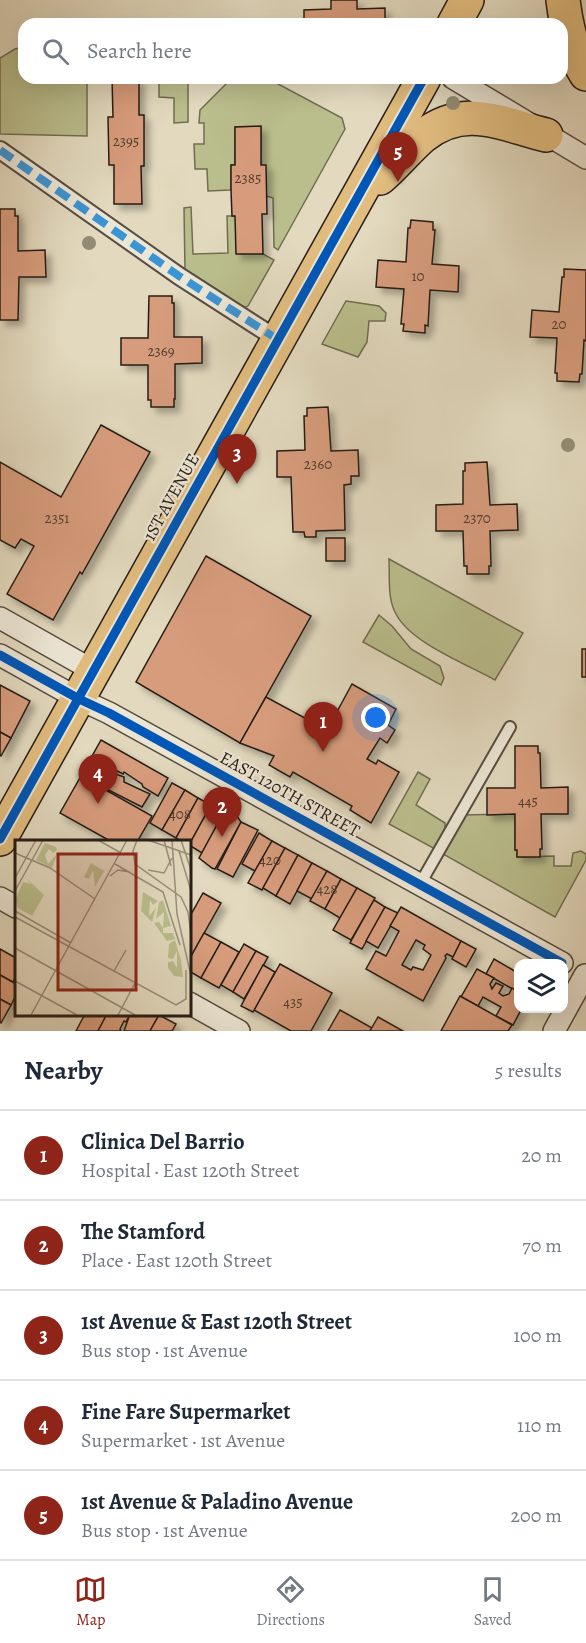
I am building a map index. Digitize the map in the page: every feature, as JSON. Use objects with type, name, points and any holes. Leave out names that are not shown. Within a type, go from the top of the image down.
[{"type":"main road","points":[[457,18],[467,0]]},
{"type":"main road","points":[[563,0],[566,18]]},
{"type":"main road","points":[[568,28],[575,53],[586,74]]},
{"type":"main road","name":"1ST AVENUE","points":[[0,839],[421,84]]},
{"type":"main road","points":[[359,194],[392,168],[422,137],[434,128],[454,120],[490,119],[546,135]]},
{"type":"street","points":[[464,84],[586,158]]},
{"type":"street","points":[[0,150],[179,276],[278,339]]},
{"type":"street","name":"EAST 120TH STREET","points":[[0,618],[86,685],[119,718],[554,959]]},
{"type":"street","name":"EAST 120TH STREET","points":[[0,655],[86,685]]},
{"type":"street","points":[[0,898],[15,906]]},
{"type":"street","name":"EAST 120TH STREET","points":[[568,966],[585,975]]},
{"type":"street","points":[[554,1031],[585,975]]},
{"type":"street","points":[[190,1004],[239,1031]]},
{"type":"lane","points":[[420,884],[510,727]]},
{"type":"green space","points":[[18,48],[18,84],[87,84],[87,136],[0,134],[0,58]]},
{"type":"green space","points":[[159,84],[188,84],[188,122],[174,123],[174,98],[159,97]]},
{"type":"green space","points":[[226,84],[278,84],[342,118],[345,129],[278,250],[274,247],[273,198],[266,196],[261,165],[261,127],[235,127],[235,165],[231,165],[231,190],[208,191],[207,169],[195,169],[194,144],[204,144],[204,123],[199,123],[200,110]]},
{"type":"green space","points":[[191,207],[193,254],[228,253],[227,216],[235,216],[263,254],[274,260],[248,306],[241,309],[185,271],[184,208]]},
{"type":"green space","points":[[346,301],[379,306],[386,313],[385,321],[369,321],[367,342],[358,357],[322,344]]},
{"type":"green space","points":[[389,559],[523,633],[495,680],[426,643],[403,625],[391,601]]},
{"type":"green space","points":[[379,615],[392,626],[411,649],[440,666],[444,678],[441,685],[363,642]]},
{"type":"green space","points":[[418,772],[430,779],[416,805],[445,823],[445,832],[435,849],[389,824]]},
{"type":"green space","points":[[515,814],[517,857],[554,856],[554,866],[571,866],[573,853],[581,851],[586,854],[586,860],[555,917],[443,854],[462,815]]},
{"type":"building","points":[[331,0],[357,0],[357,9],[385,8],[385,18],[304,18],[304,10],[331,9]]},
{"type":"building","points":[[112,84],[139,84],[139,115],[144,115],[144,166],[141,166],[142,204],[114,204],[114,165],[109,165],[108,117],[113,117]]},
{"type":"building","points":[[261,126],[261,165],[266,165],[267,214],[262,214],[263,254],[236,254],[235,216],[232,216],[231,190],[231,165],[235,165],[235,127]]},
{"type":"building","points":[[0,209],[15,209],[15,216],[18,216],[18,251],[45,250],[46,277],[19,277],[18,320],[0,320]]},
{"type":"building","points":[[411,220],[433,222],[433,230],[435,230],[432,264],[459,266],[458,292],[430,290],[428,326],[425,325],[425,333],[403,331],[404,324],[401,324],[404,289],[376,287],[378,260],[406,262],[408,228],[410,228]]},
{"type":"building","points":[[564,269],[586,270],[586,341],[584,340],[582,374],[580,374],[579,382],[557,381],[557,373],[555,373],[557,338],[530,337],[532,310],[559,312]]},
{"type":"building","points":[[149,296],[172,296],[174,337],[202,337],[202,363],[175,364],[174,407],[151,407],[151,400],[148,400],[148,365],[121,365],[121,338],[148,338]]},
{"type":"building","points":[[328,407],[331,451],[358,450],[359,476],[351,476],[351,484],[344,485],[345,530],[316,531],[316,537],[305,537],[304,532],[293,532],[291,477],[277,477],[277,451],[305,450],[304,416],[307,416],[307,408]]},
{"type":"building","points":[[101,425],[150,452],[82,574],[80,572],[53,620],[7,594],[34,546],[21,539],[15,548],[0,540],[0,462],[61,497]]},
{"type":"building","points":[[487,462],[490,505],[517,504],[518,530],[490,531],[491,566],[489,566],[489,574],[467,574],[467,566],[464,566],[463,531],[436,531],[436,505],[463,504],[465,463]]},
{"type":"building","points":[[326,538],[345,538],[345,561],[326,561]]},
{"type":"building","points":[[206,556],[311,616],[240,743],[136,682]]},
{"type":"building","points":[[582,649],[586,649],[586,677],[582,677]]},
{"type":"building","points":[[352,684],[396,709],[388,725],[395,730],[387,743],[380,738],[367,759],[376,764],[378,760],[399,772],[371,823],[350,810],[352,806],[293,772],[290,777],[269,765],[274,756],[240,743],[266,697],[327,730]]},
{"type":"building","points":[[0,685],[30,701],[11,738],[0,732]]},
{"type":"building","points":[[0,732],[11,738],[1,756],[0,755]]},
{"type":"building","points":[[101,740],[168,778],[158,796],[124,772],[123,774],[91,758]]},
{"type":"building","points":[[515,746],[538,746],[541,788],[568,787],[568,814],[541,814],[542,849],[540,849],[540,857],[517,857],[515,814],[487,815],[487,788],[515,788]]},
{"type":"building","points":[[91,758],[107,766],[107,771],[124,777],[124,782],[150,794],[142,807],[81,776]]},
{"type":"building","points":[[81,776],[152,816],[138,840],[108,840],[60,813]]},
{"type":"building","points":[[172,783],[185,790],[162,830],[150,823]]},
{"type":"building","points":[[185,790],[198,798],[176,838],[162,830]]},
{"type":"building","points":[[198,798],[211,805],[190,843],[190,840],[176,838]]},
{"type":"building","points":[[211,805],[224,812],[202,853],[190,846]]},
{"type":"building","points":[[224,812],[232,817],[237,816],[241,822],[215,869],[199,858]]},
{"type":"building","points":[[241,822],[258,830],[233,877],[217,869]]},
{"type":"building","points":[[259,833],[272,841],[255,871],[242,864]]},
{"type":"building","points":[[272,841],[285,848],[262,890],[248,883]]},
{"type":"building","points":[[285,848],[298,855],[276,896],[263,888]]},
{"type":"building","points":[[298,855],[312,863],[290,904],[276,896]]},
{"type":"building","points":[[312,863],[327,871],[312,899],[297,891]]},
{"type":"building","points":[[327,871],[341,879],[325,909],[310,901]]},
{"type":"building","points":[[341,879],[357,888],[340,918],[325,909]]},
{"type":"building","points":[[357,888],[375,898],[351,940],[333,930]]},
{"type":"building","points":[[203,893],[221,903],[190,958],[190,916]]},
{"type":"building","points":[[374,900],[385,907],[362,949],[350,943]]},
{"type":"building","points":[[385,907],[398,913],[378,948],[366,941]]},
{"type":"building","points":[[401,907],[461,941],[453,957],[447,954],[445,956],[423,1001],[366,969],[376,951],[386,956],[399,931],[390,926]],"holes":[[[416,940],[425,945],[423,949],[431,955],[423,970],[413,967],[411,970],[402,965]]]},
{"type":"building","points":[[204,933],[221,942],[201,978],[190,972],[190,958]]},
{"type":"building","points":[[461,941],[476,949],[466,967],[452,959]]},
{"type":"building","points":[[221,942],[239,952],[219,988],[201,978]]},
{"type":"building","points":[[244,944],[256,951],[233,992],[221,985]]},
{"type":"building","points":[[0,949],[15,957],[15,978],[13,982],[0,975]]},
{"type":"building","points":[[256,951],[268,957],[244,999],[233,992]]},
{"type":"building","points":[[494,959],[514,971],[514,990],[486,974]]},
{"type":"building","points":[[280,964],[332,993],[311,1031],[291,1031],[254,1010]]},
{"type":"building","points":[[263,965],[275,972],[253,1012],[241,1006]]},
{"type":"building","points":[[477,969],[494,978],[490,984],[492,989],[496,983],[503,986],[499,993],[503,996],[509,994],[512,988],[514,989],[514,1013],[519,1013],[513,1025],[496,1016],[501,1007],[483,997],[478,1006],[461,997]]},
{"type":"building","points":[[0,975],[15,983],[15,997],[11,1005],[0,999]]},
{"type":"building","points":[[460,996],[512,1025],[508,1031],[441,1031]]},
{"type":"building","points":[[0,999],[11,1005],[1,1023],[0,1022]]},
{"type":"building","points":[[340,1010],[372,1028],[370,1031],[328,1031]]},
{"type":"building","points":[[84,1016],[106,1016],[98,1031],[76,1031]]},
{"type":"building","points":[[106,1016],[129,1016],[126,1022],[124,1021],[121,1031],[98,1031]]},
{"type":"building","points":[[129,1016],[158,1016],[150,1031],[124,1031]]},
{"type":"building","points":[[158,1016],[176,1024],[172,1031],[150,1031]]},
{"type":"building","points":[[378,1017],[403,1031],[370,1031]]},
{"type":"marked path","points":[[0,150],[179,276],[277,339]]},
{"type":"cycle path","points":[[0,839],[421,84]]},
{"type":"cycle path","points":[[0,655],[555,959]]},
{"type":"place","name":"1st Avenue & Paladino Avenue","points":[[398,182]]},
{"type":"place","name":"1st Avenue & East 120th Street","points":[[237,484]]},
{"type":"place","name":"Clinica Del Barrio","points":[[323,752]]},
{"type":"place","name":"Fine Fare Supermarket","points":[[98,804]]},
{"type":"place","name":"The Stamford","points":[[222,837]]}]
